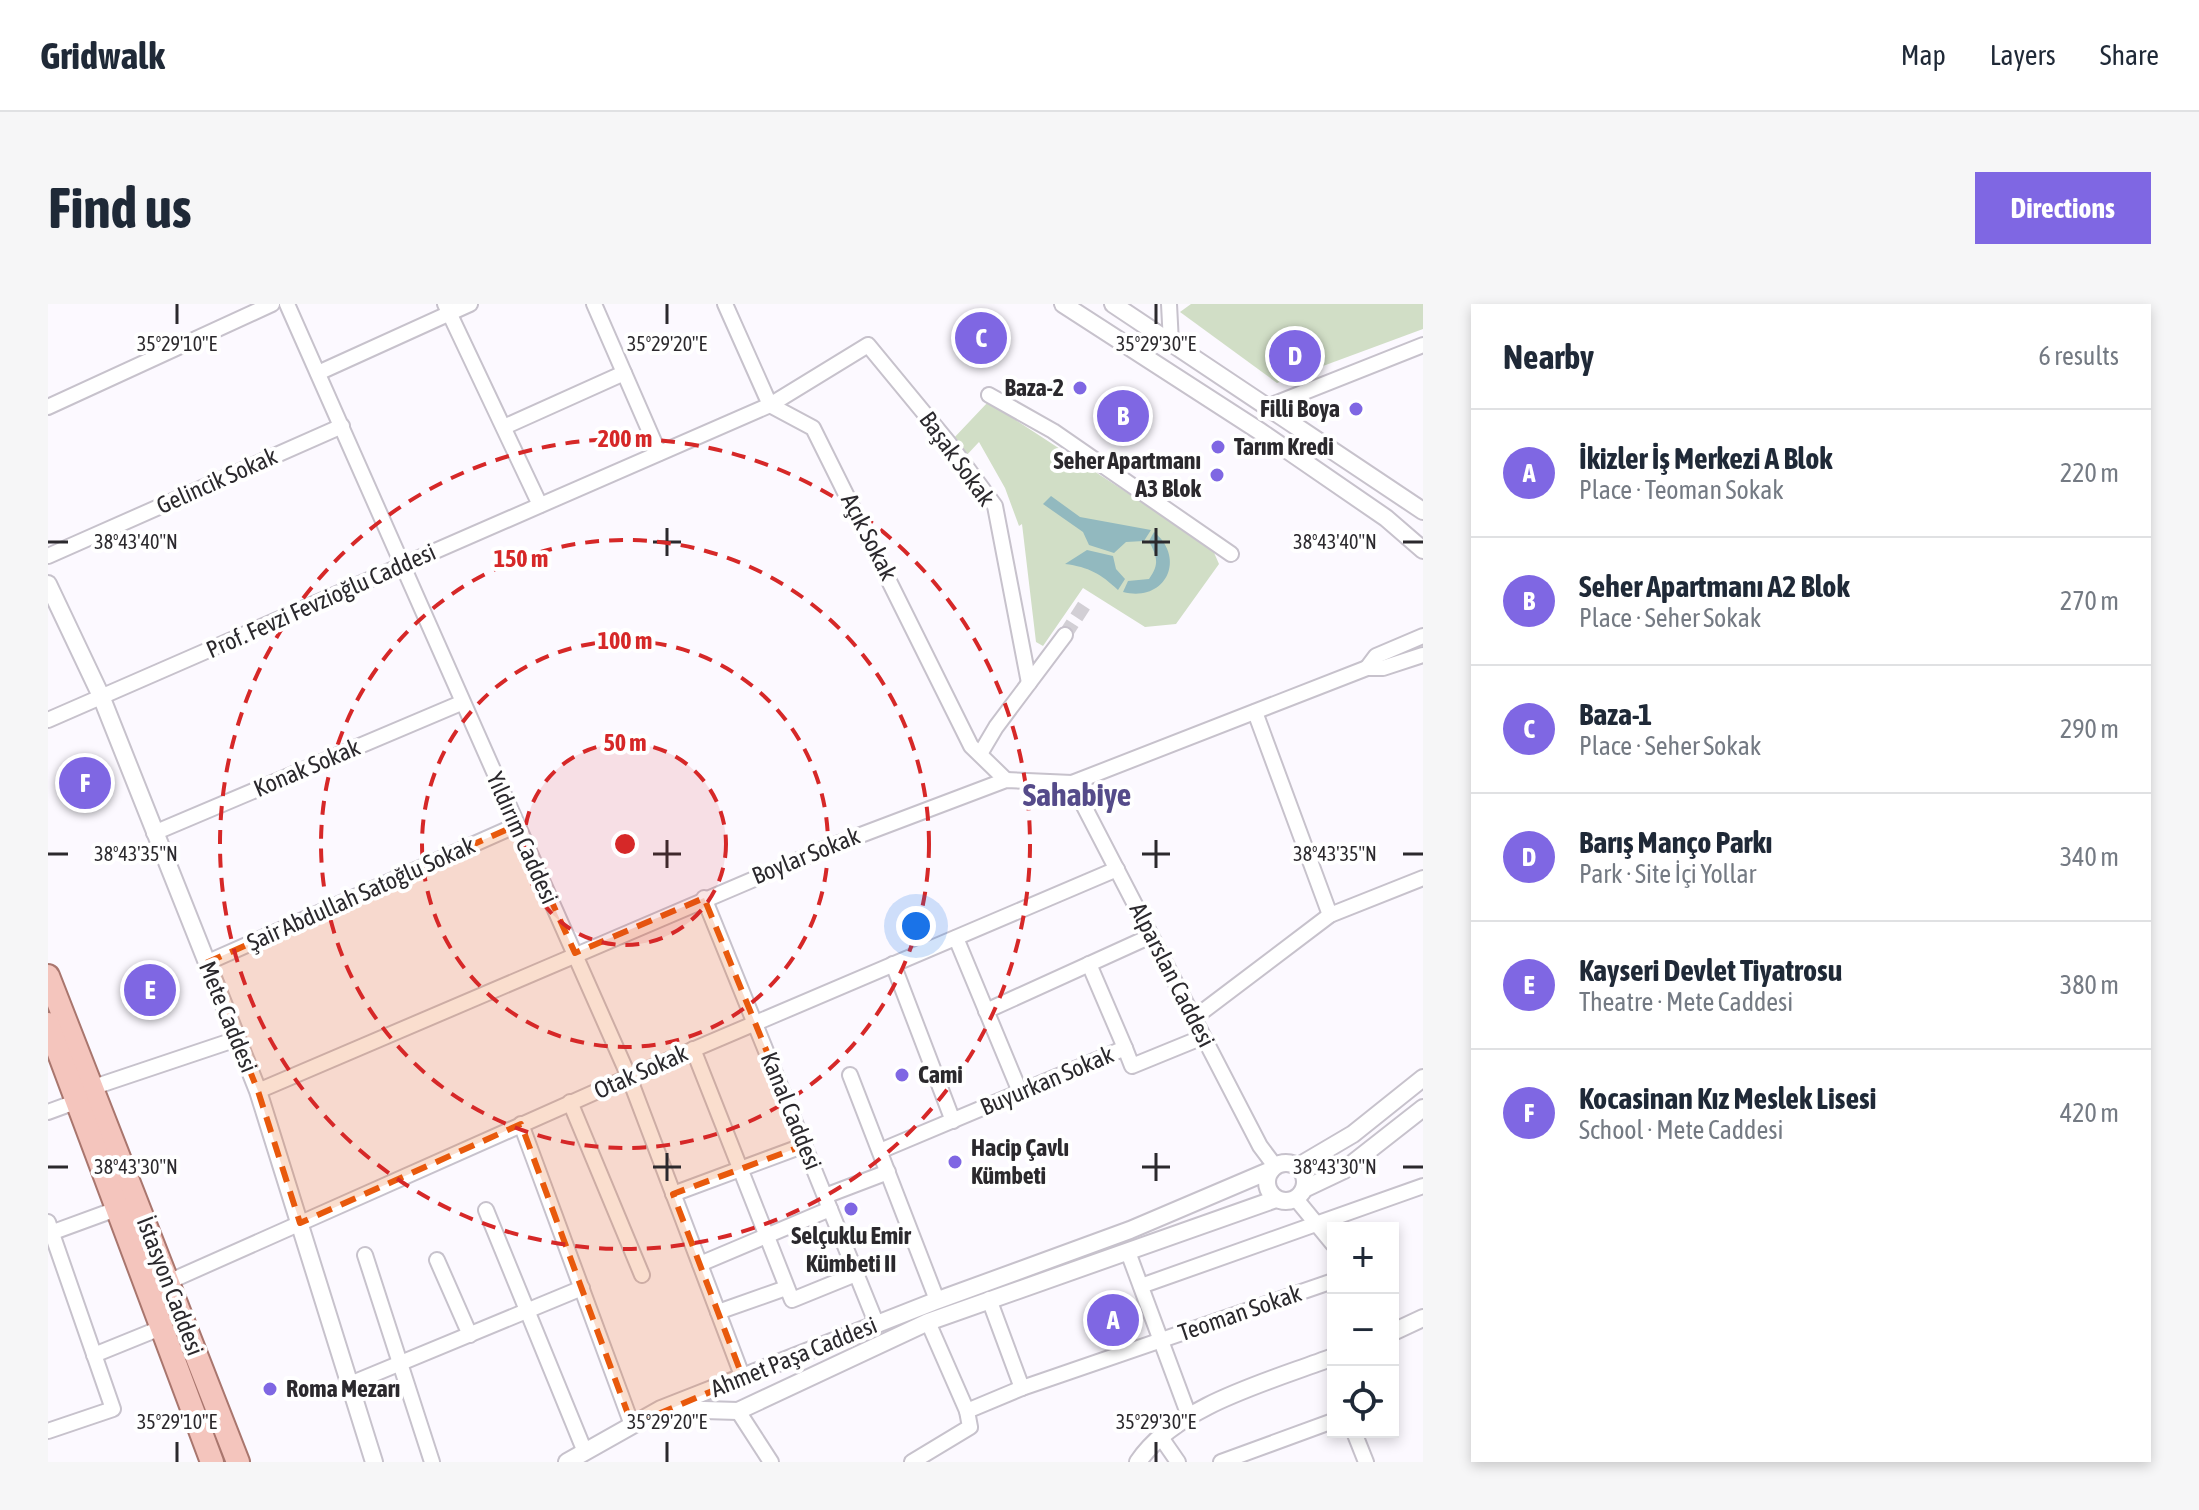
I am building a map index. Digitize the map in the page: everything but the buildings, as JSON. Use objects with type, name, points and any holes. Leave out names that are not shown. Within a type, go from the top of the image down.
[{"type":"main road","name":"İstasyon Caddesi","points":[[48,976],[119,1208],[212,1462]]},
{"type":"main road","name":"İstasyon Caddesi","points":[[48,1024],[86,1094],[168,1282],[238,1462]]},
{"type":"street","points":[[48,407],[272,304]]},
{"type":"street","name":"Yıldırım Caddesi","points":[[287,304],[629,1077],[743,1378]]},
{"type":"street","points":[[318,373],[447,309],[470,304]]},
{"type":"street","points":[[594,304],[659,453]]},
{"type":"street","points":[[725,304],[770,405]]},
{"type":"street","points":[[1063,304],[1271,438],[1386,518],[1423,550]]},
{"type":"street","points":[[1113,304],[1423,511]]},
{"type":"street","points":[[1169,304],[1171,343]]},
{"type":"street","points":[[447,309],[540,505]]},
{"type":"street","name":"Prof. Fevzi Fevzioğlu Caddesi","points":[[48,720],[770,405],[868,345]]},
{"type":"street","name":"Başak Sokak","points":[[868,345],[948,442],[995,506],[1029,683]]},
{"type":"street","points":[[1267,407],[1423,345]]},
{"type":"street","points":[[504,427],[624,373]]},
{"type":"street","points":[[989,395],[1053,431],[1231,554]]},
{"type":"street","name":"Açık Sokak","points":[[770,405],[813,428],[971,746],[1006,780]]},
{"type":"street","name":"Gelincik Sokak","points":[[48,556],[342,426]]},
{"type":"street","name":"Mete Caddesi","points":[[48,584],[101,696],[258,1091],[374,1462]]},
{"type":"street","points":[[1420,637],[1423,623]]},
{"type":"street","points":[[980,754],[1065,635]]},
{"type":"street","name":"Boylar Sokak","points":[[1367,668],[1376,656],[1420,637]]},
{"type":"street","name":"Boylar Sokak","points":[[258,1091],[704,898],[1006,780],[1072,783],[1367,668],[1383,668],[1423,655]]},
{"type":"street","name":"Konak Sokak","points":[[154,833],[461,703]]},
{"type":"street","points":[[1255,712],[1330,915]]},
{"type":"street","name":"Alparslan Caddesi","points":[[1072,783],[1273,1168]]},
{"type":"street","name":"Şair Abdullah Satoğlu Sokak","points":[[206,963],[517,825]]},
{"type":"street","name":"Otak Sokak","points":[[168,1282],[570,1102],[1117,869]]},
{"type":"street","points":[[1194,1018],[1330,915],[1423,878]]},
{"type":"street","name":"Kanal Caddesi","points":[[704,898],[877,1325]]},
{"type":"street","points":[[986,1011],[1151,936]]},
{"type":"street","points":[[956,938],[1020,1092]]},
{"type":"street","points":[[893,964],[953,1121]]},
{"type":"street","points":[[1089,964],[1125,1048]]},
{"type":"street","name":"Buyurkan Sokak","points":[[880,1151],[1125,1048],[1132,1066],[1203,1037]]},
{"type":"street","points":[[48,1112],[86,1094],[237,1039]]},
{"type":"street","points":[[693,1049],[792,1300],[856,1274]]},
{"type":"street","points":[[850,1075],[937,1300]]},
{"type":"street","points":[[1297,1167],[1353,1134],[1423,1078]]},
{"type":"street","points":[[570,1102],[642,1275]]},
{"type":"street","points":[[1327,1236],[1300,1194],[1305,1177],[1297,1167],[1286,1163],[1273,1168],[1266,1183],[1276,1199],[1300,1194],[1344,1170],[1423,1108]]},
{"type":"street","points":[[521,1124],[632,1425]]},
{"type":"street","points":[[673,1194],[805,1145]]},
{"type":"street","name":"Ahmet Paşa Caddesi","points":[[661,1409],[937,1300],[1130,1230],[1273,1168]]},
{"type":"street","points":[[700,1264],[766,1236],[888,1172]]},
{"type":"street","points":[[1141,1286],[1423,1186]]},
{"type":"street","name":"Ahmet Paşa Caddesi","points":[[661,1409],[738,1411],[928,1322],[1276,1199]]},
{"type":"street","points":[[48,1431],[113,1409],[50,1230],[119,1208]]},
{"type":"street","points":[[486,1210],[585,1452]]},
{"type":"street","points":[[1128,1252],[1189,1416]]},
{"type":"street","points":[[365,1255],[432,1462]]},
{"type":"street","points":[[437,1260],[470,1335]]},
{"type":"street","name":"Teoman Sokak","points":[[967,1411],[1022,1388],[1327,1283]]},
{"type":"street","points":[[350,1384],[582,1288]]},
{"type":"street","points":[[718,1312],[786,1288]]},
{"type":"street","points":[[989,1299],[1022,1388]]},
{"type":"street","points":[[1399,1329],[1423,1318]]},
{"type":"street","points":[[912,1462],[970,1427],[967,1411],[928,1322]]},
{"type":"street","points":[[94,1355],[163,1327]]},
{"type":"street","points":[[1138,1462],[1160,1436],[1189,1416],[1327,1359]]},
{"type":"street","points":[[567,1462],[661,1409]]},
{"type":"street","points":[[738,1411],[771,1462]]},
{"type":"street","points":[[1221,1462],[1327,1423]]},
{"type":"street","points":[[1160,1436],[1178,1462]]},
{"type":"street","points":[[1356,1438],[1366,1462]]},
{"type":"highlighted area","points":[[517,825],[575,953],[704,898],[805,1145],[673,1194],[743,1378],[632,1425],[521,1124],[300,1223],[258,1091],[206,963]]},
{"type":"green space","points":[[1191,304],[1423,304],[1423,329],[1277,383],[1180,312]]},
{"type":"green space","points":[[988,402],[1212,548],[1219,564],[1176,624],[1145,627],[1083,588],[1043,646],[1036,642],[1022,524],[1019,526],[1005,488],[979,442],[964,458],[952,440]]},
{"type":"water","points":[[1051,496],[1080,517],[1151,530],[1144,541],[1126,542],[1114,553],[1089,545],[1083,532],[1043,504]]},
{"type":"water","points":[[1154,532],[1169,554],[1167,576],[1150,591],[1138,594],[1123,592],[1128,581],[1149,579],[1155,569],[1156,560],[1149,541]]},
{"type":"water","points":[[1087,550],[1113,556],[1116,569],[1125,579],[1118,590],[1094,572],[1065,564]]},
{"type":"tunnel","points":[[1065,635],[1085,604]]},
{"type":"place","name":"Baza-1","points":[[981,338]]},
{"type":"place","name":"Barış Manço Parkı","points":[[1295,356]]},
{"type":"place","name":"Baza-2","points":[[1080,388]]},
{"type":"place","name":"Filli Boya","points":[[1356,409]]},
{"type":"place","name":"Seher Apartmanı A2 Blok","points":[[1123,416]]},
{"type":"place","name":"Tarım Kredi","points":[[1218,447]]},
{"type":"place","name":"Seher Apartmanı A3 Blok","points":[[1217,475]]},
{"type":"place","name":"Kocasinan Kız Meslek Lisesi","points":[[85,783]]},
{"type":"place","name":"Kayseri Devlet Tiyatrosu","points":[[150,990]]},
{"type":"place","name":"Cami","points":[[902,1075]]},
{"type":"place","name":"Hacip Çavlı Kümbeti","points":[[955,1162]]},
{"type":"place","name":"Selçuklu Emir Kümbeti II","points":[[851,1209]]},
{"type":"place","name":"İkizler İş Merkezi A Blok","points":[[1113,1320]]},
{"type":"place","name":"Roma Mezarı","points":[[270,1389]]},
{"type":"district","name":"Sahabiye","points":[[1077,795]]}]
